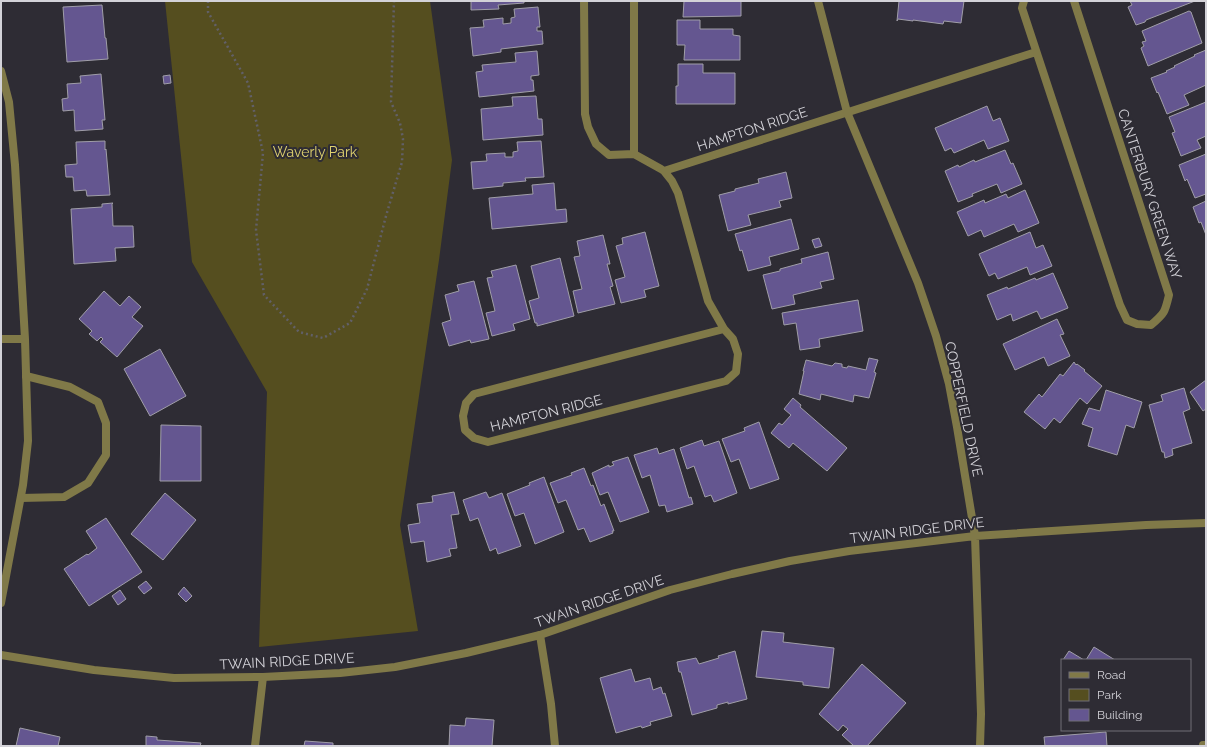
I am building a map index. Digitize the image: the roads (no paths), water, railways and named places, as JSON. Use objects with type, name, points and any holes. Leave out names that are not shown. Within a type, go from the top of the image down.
[{"type":"street","points":[[584,1],[585,114],[588,127],[596,144],[609,155],[634,154],[634,1]]},
{"type":"street","name":"COPPERFIELD DRIVE","points":[[818,1],[847,112],[918,284],[936,336],[949,384],[958,428],[974,536],[980,746]]},
{"type":"street","name":"CANTERBURY GREEN WAY","points":[[1024,1],[1022,8],[1120,305],[1127,320],[1137,324],[1151,325],[1166,310],[1169,295],[1074,1]]},
{"type":"street","points":[[847,112],[1036,52]]},
{"type":"street","points":[[1,71],[9,102],[15,165],[25,338],[28,442],[21,498],[1,603]]},
{"type":"street","name":"HAMPTON RIDGE","points":[[664,171],[847,112]]},
{"type":"street","name":"HAMPTON RIDGE","points":[[634,154],[664,171],[672,181],[678,193],[708,301],[724,328],[733,339],[738,354],[736,372],[726,381],[488,442],[474,438],[465,430],[463,416],[466,403],[474,394],[724,328]]},
{"type":"street","points":[[1,339],[25,338]]},
{"type":"street","points":[[21,498],[64,497],[88,483],[106,455],[106,423],[98,402],[70,387],[26,376]]},
{"type":"street","name":"TWAIN RIDGE DRIVE","points":[[1,655],[94,670],[166,677],[263,677],[340,673],[395,667],[466,653],[540,635],[670,590],[790,561],[849,551],[974,536],[1146,525],[1206,523]]},
{"type":"street","points":[[540,635],[551,704],[555,746]]},
{"type":"street","points":[[255,746],[263,677]]},
{"type":"park label","name":"Waverly Park","points":[[315,152]]}]
